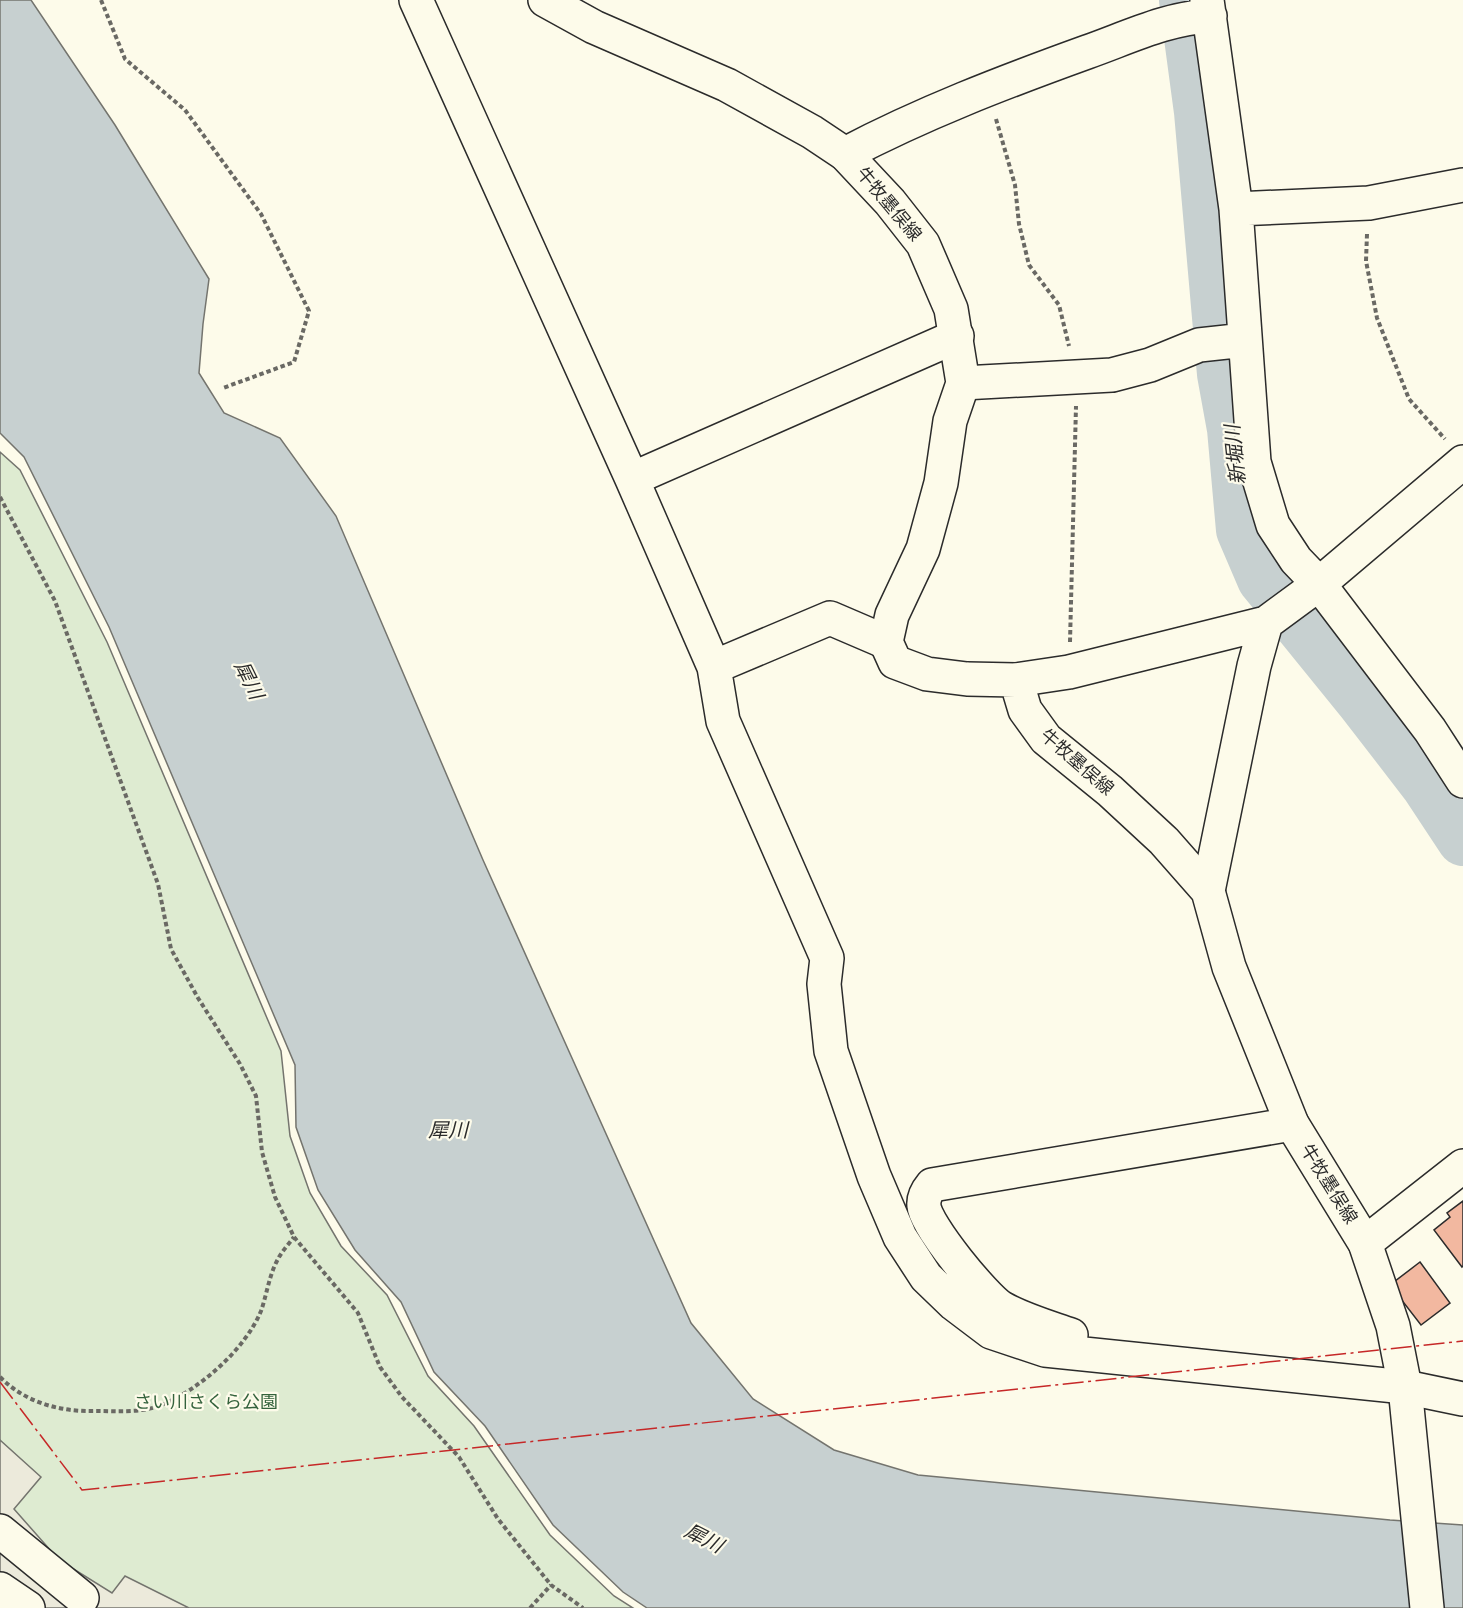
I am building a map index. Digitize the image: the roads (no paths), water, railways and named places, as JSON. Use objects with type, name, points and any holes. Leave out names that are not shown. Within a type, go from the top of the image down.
[{"type":"street","points":[[416,0],[632,478],[714,667],[723,721],[827,958],[824,984],[831,1051],[874,1176],[900,1237],[926,1277],[954,1304],[991,1332],[1045,1350],[1405,1387],[1463,1400]]},
{"type":"street","name":"牛牧墨俣線","points":[[545,0],[594,27],[727,85],[812,132],[845,154],[890,202],[923,244],[951,309],[963,383],[950,421],[941,483],[923,549],[892,615],[886,642]]},
{"type":"street","points":[[845,154],[889,131],[987,89],[1198,13],[1236,209],[1240,341],[1254,462],[1273,525],[1296,560],[1318,584],[1430,730],[1463,781]]},
{"type":"street","points":[[1236,209],[1369,203],[1463,185]]},
{"type":"street","points":[[632,478],[957,336]]},
{"type":"street","points":[[963,383],[1112,375],[1150,365],[1199,345],[1240,341]]},
{"type":"street","points":[[714,667],[830,618],[886,642],[895,662],[927,674],[967,679],[1016,680],[1069,672],[1266,623],[1318,584],[1455,452]]},
{"type":"street","points":[[1209,891],[1254,666],[1266,623]]},
{"type":"street","name":"牛牧墨俣線","points":[[1016,680],[1025,710],[1046,739],[1110,791],[1156,834],[1209,891],[1229,967],[1292,1124],[1365,1244],[1393,1326],[1405,1387],[1427,1608]]},
{"type":"street","points":[[1112,1358],[1077,1337],[1040,1325],[1000,1307],[969,1278],[923,1208],[926,1193],[932,1185],[1292,1124]]},
{"type":"street","points":[[1365,1244],[1463,1166]]},
{"type":"street","points":[[0,1531],[89,1605]]},
{"type":"street","points":[[0,1589],[28,1608]]},
{"type":"water","name":"犀川","points":[[0,0],[31,0],[115,125],[209,279],[199,373],[224,413],[280,438],[336,516],[483,860],[691,1323],[753,1399],[834,1450],[918,1475],[1463,1525],[1463,1608],[647,1608],[623,1592],[553,1525],[485,1426],[434,1372],[401,1302],[355,1250],[318,1190],[296,1127],[295,1065],[109,627],[24,457],[0,433]]},
{"type":"waterway","name":"新堀川","points":[[1185,0],[1200,112],[1223,374],[1233,429],[1242,530],[1263,579],[1426,784],[1463,840]]},
{"type":"park label","name":"さい川さくら公園","points":[[206,1402]]}]
